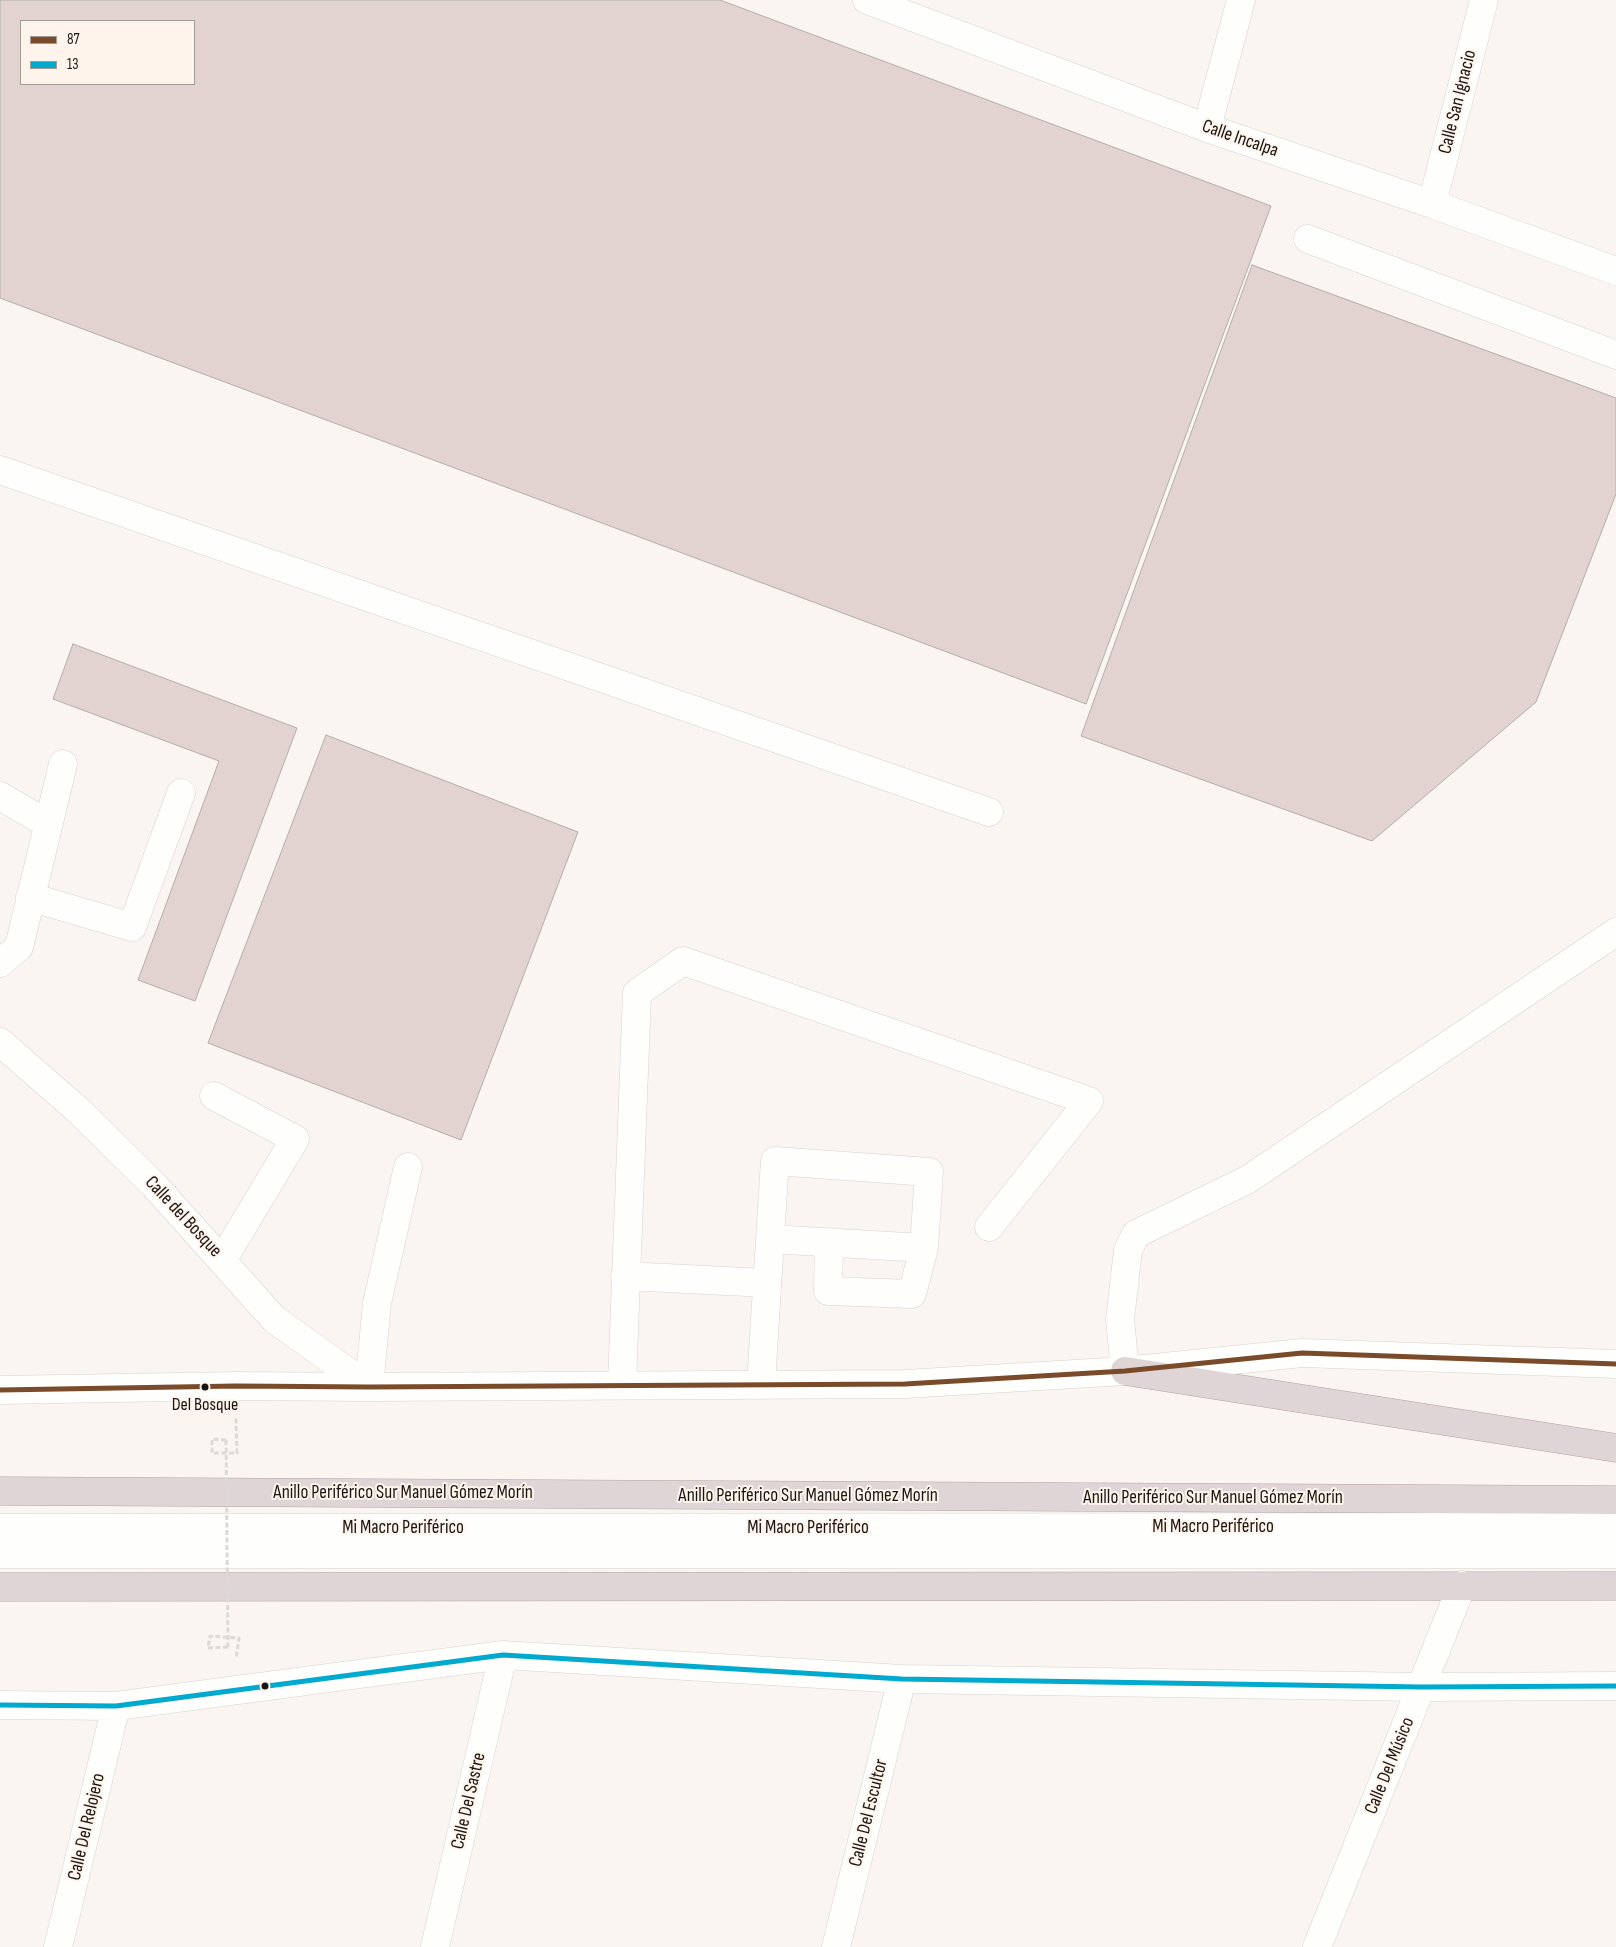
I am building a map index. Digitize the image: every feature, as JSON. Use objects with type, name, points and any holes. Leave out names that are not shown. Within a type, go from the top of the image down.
[{"type":"highway","points":[[1125,1371],[1616,1448]]},
{"type":"highway","name":"Anillo Periférico Sur Manuel Gómez Morín","points":[[0,1491],[1616,1500]]},
{"type":"highway","points":[[0,1587],[1616,1586]]},
{"type":"street","name":"Calle Incalpa","points":[[867,0],[1207,128],[1432,204],[1616,271]]},
{"type":"street","points":[[1207,128],[1240,0]]},
{"type":"street","name":"Calle San Ignacio","points":[[1432,204],[1484,0]]},
{"type":"street","points":[[1308,239],[1616,355]]},
{"type":"street","points":[[0,470],[988,812]]},
{"type":"street","points":[[0,962],[18,947],[63,764]]},
{"type":"street","points":[[30,897],[132,927],[181,793]]},
{"type":"street","points":[[0,796],[48,824]]},
{"type":"street","points":[[1125,1371],[1120,1319],[1128,1250],[1136,1234],[1247,1180],[1616,932]]},
{"type":"street","points":[[622,1384],[637,993],[683,961],[1089,1101],[989,1228]]},
{"type":"street","name":"Calle del Bosque","points":[[0,1042],[79,1111],[140,1171],[274,1318],[369,1387]]},
{"type":"street","points":[[214,1096],[295,1138],[223,1260]]},
{"type":"street","points":[[761,1384],[775,1162],[929,1172],[924,1248],[912,1294],[828,1291],[829,1242]]},
{"type":"street","points":[[369,1387],[377,1303],[408,1167]]},
{"type":"street","points":[[770,1238],[924,1248]]},
{"type":"street","points":[[625,1276],[767,1283]]},
{"type":"street","points":[[0,1390],[236,1386],[905,1384],[1125,1371],[1302,1353],[1616,1364]]},
{"type":"street","name":"Mi Macro Periférico","points":[[0,1528],[1616,1527]]},
{"type":"street","name":"Mi Macro Periférico","points":[[0,1554],[1616,1554]]},
{"type":"street","name":"Calle Del Músico","points":[[1317,1947],[1462,1585]]},
{"type":"street","points":[[0,1705],[116,1706],[503,1655],[902,1679],[1615,1688]]},
{"type":"street","name":"Calle Del Sastre","points":[[435,1947],[503,1655]]},
{"type":"street","name":"Calle Del Escultor","points":[[836,1947],[902,1679]]},
{"type":"street","name":"Calle Del Relojero","points":[[58,1947],[116,1706]]},
{"type":"path","points":[[231,1691],[239,1638],[210,1636],[208,1648],[228,1647],[226,1440],[212,1439],[212,1453],[237,1453],[236,1386]]},
{"type":"building","points":[[0,0],[720,0],[1271,206],[1086,704],[0,298]]},
{"type":"building","points":[[1252,265],[1616,398],[1616,494],[1536,702],[1372,841],[1081,736]]},
{"type":"building","points":[[73,644],[297,728],[195,1001],[138,980],[219,761],[53,699]]},
{"type":"building","points":[[326,735],[578,832],[461,1140],[208,1043]]},
{"type":"transit line","name":"87","points":[[0,1390],[236,1386],[905,1384],[1125,1371],[1302,1353],[1616,1364]]},
{"type":"transit line","name":"13","points":[[0,1705],[116,1706],[503,1655],[902,1679],[1422,1687],[1616,1686]]},
{"type":"place","name":"Del Bosque","points":[[205,1387]]}]
